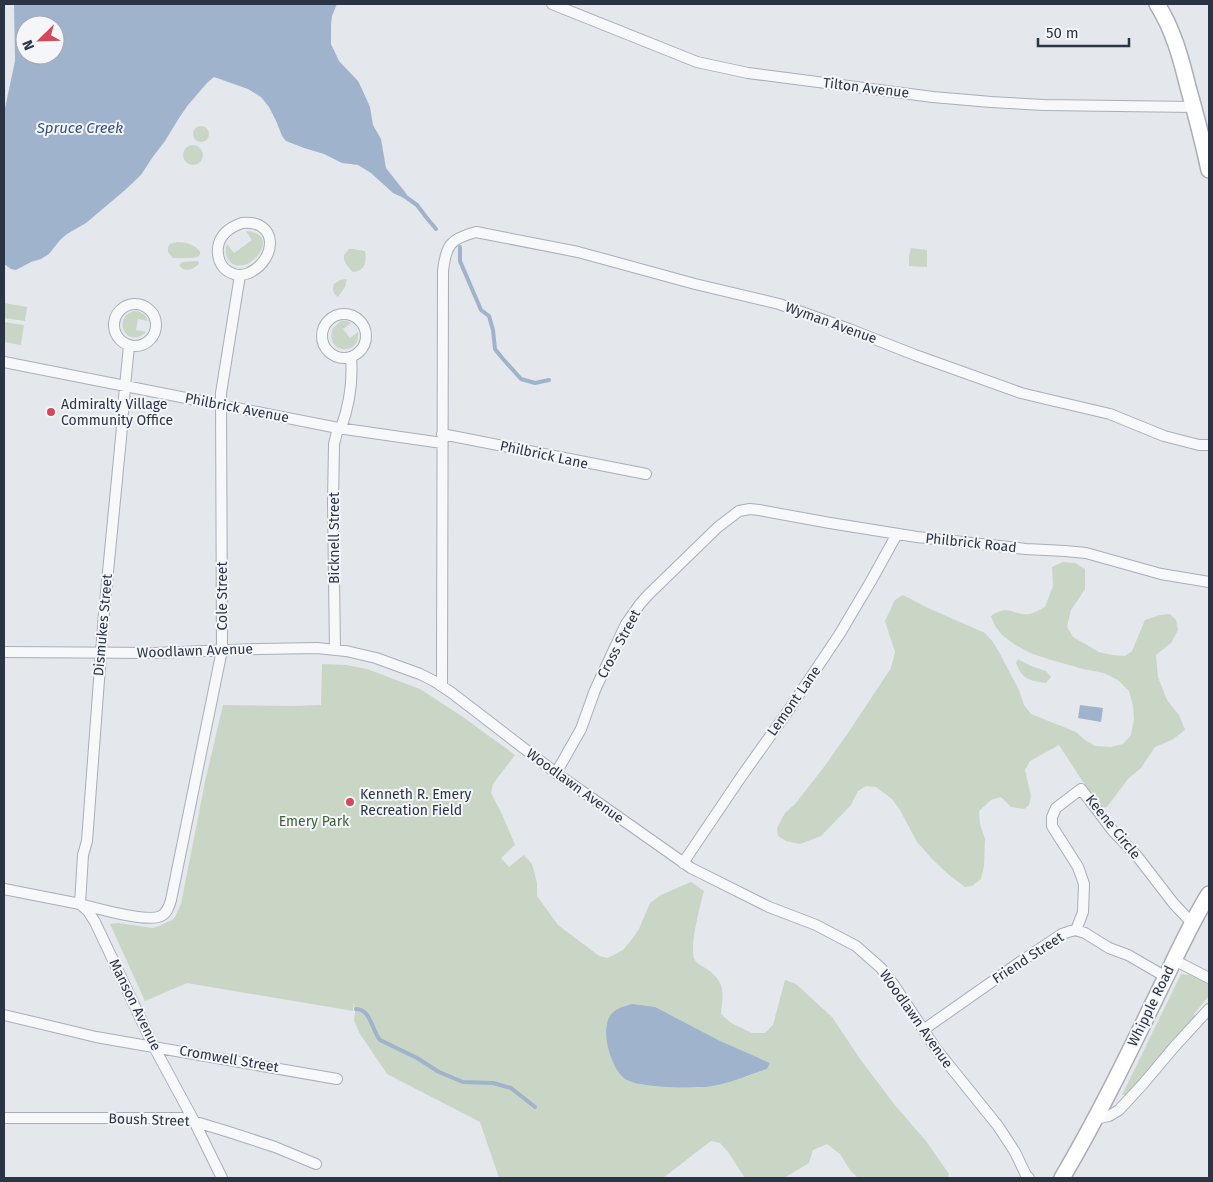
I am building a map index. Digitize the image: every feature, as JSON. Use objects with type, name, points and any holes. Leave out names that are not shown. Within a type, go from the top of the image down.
[{"type":"main road","points":[[1157,4],[1175,41],[1194,106],[1209,170]]},
{"type":"main road","name":"Whipple Road","points":[[1062,1178],[1095,1119],[1192,924],[1209,894]]},
{"type":"street","name":"Tilton Avenue","points":[[552,4],[697,62],[748,73],[925,96],[987,102],[1044,105],[1194,106]]},
{"type":"street","points":[[242,223],[252,223],[260,226],[266,232],[270,242],[270,250],[266,259],[258,267],[240,275],[232,274],[222,266],[219,258],[218,244],[225,233],[233,227],[242,223]]},
{"type":"street","name":"Wyman Avenue","points":[[442,438],[444,260],[448,247],[461,236],[476,232],[578,252],[695,284],[758,298],[802,312],[1013,390],[1110,414],[1164,436],[1209,446]]},
{"type":"street","name":"Cole Street","points":[[80,904],[153,918],[163,914],[168,909],[171,900],[222,650],[220,405],[240,275]]},
{"type":"street","points":[[130,304],[147,307],[153,314],[156,322],[156,329],[152,338],[140,346],[129,346],[116,336],[114,319],[117,313],[130,304]]},
{"type":"street","points":[[338,314],[346,314],[357,318],[366,332],[363,349],[351,358],[334,356],[329,353],[323,344],[322,334],[325,324],[338,314]]},
{"type":"street","name":"Dismukes Street","points":[[80,904],[129,346]]},
{"type":"street","name":"Bicknell Street","points":[[335,650],[334,444],[346,416],[352,374],[351,358]]},
{"type":"street","name":"Philbrick Avenue","points":[[4,362],[340,428],[442,438]]},
{"type":"street","name":"Philbrick Lane","points":[[442,438],[646,474]]},
{"type":"street","points":[[442,438],[442,686]]},
{"type":"street","name":"Philbrick Road","points":[[733,516],[745,510],[759,510],[897,534],[978,544],[1086,553],[1161,574],[1209,582]]},
{"type":"street","name":"Cross Street","points":[[556,773],[580,729],[597,684],[626,624],[648,596],[718,527],[733,516]]},
{"type":"street","name":"Lemont Lane","points":[[684,863],[740,777],[788,711],[839,635],[897,534]]},
{"type":"street","name":"Woodlawn Avenue","points":[[4,652],[154,653],[317,648],[376,658],[420,674],[442,686],[556,773],[691,868],[769,907],[826,929],[856,946],[880,968],[894,985],[929,1040],[998,1126],[1015,1152],[1027,1177]]},
{"type":"street","name":"Keene Circle","points":[[1076,930],[1083,912],[1084,884],[1078,867],[1052,826],[1052,818],[1060,804],[1082,789],[1113,831],[1137,856],[1192,924]]},
{"type":"street","points":[[4,889],[80,904]]},
{"type":"street","name":"Manson Avenue","points":[[80,904],[88,911],[95,922],[154,1047],[194,1120],[222,1178]]},
{"type":"street","name":"Friend Street","points":[[923,1030],[1058,937],[1076,930],[1085,933],[1109,948],[1128,955],[1166,977]]},
{"type":"street","points":[[1174,960],[1209,978]]},
{"type":"street","points":[[1095,1119],[1109,1116],[1119,1110],[1209,1009]]},
{"type":"street","name":"Cromwell Street","points":[[4,1015],[96,1037],[337,1078]]},
{"type":"street","name":"Boush Street","points":[[4,1118],[183,1118],[274,1147],[316,1164]]},
{"type":"green space","points":[[198,126],[204,126],[209,131],[207,140],[198,142],[193,137],[193,131]]},
{"type":"green space","points":[[193,145],[200,148],[203,155],[200,162],[193,165],[186,162],[183,155],[186,148]]},
{"type":"green space","points":[[246,231],[258,234],[263,240],[262,248],[251,261],[243,265],[235,265],[227,257],[226,246],[227,244],[234,253],[252,240]]},
{"type":"green space","points":[[177,242],[193,246],[200,252],[199,256],[173,258],[168,252],[168,247],[170,244]]},
{"type":"green space","points":[[911,248],[927,250],[927,267],[909,266]]},
{"type":"green space","points":[[349,249],[365,251],[366,259],[363,268],[360,270],[353,272],[345,262],[344,255]]},
{"type":"green space","points":[[198,261],[199,264],[189,270],[181,268],[179,265],[182,262]]},
{"type":"green space","points":[[347,279],[345,287],[338,297],[333,291],[334,284],[340,280]]},
{"type":"green space","points":[[4,303],[27,307],[25,321],[4,318]]},
{"type":"green space","points":[[134,311],[142,313],[148,321],[138,319],[136,330],[146,332],[139,337],[128,335],[124,331],[123,326],[123,320]]},
{"type":"green space","points":[[341,321],[351,323],[343,329],[350,338],[358,332],[354,346],[349,349],[337,347],[333,343],[331,336],[333,328]]},
{"type":"green space","points":[[4,322],[24,325],[21,345],[4,342]]},
{"type":"green space","points":[[1063,562],[1075,563],[1085,569],[1085,589],[1071,610],[1067,627],[1073,637],[1099,652],[1125,656],[1132,651],[1145,620],[1170,614],[1176,620],[1178,630],[1171,643],[1156,655],[1158,677],[1167,700],[1179,715],[1185,730],[1172,740],[1155,747],[1141,768],[1128,779],[1107,807],[1103,808],[1059,745],[1030,761],[1025,770],[1031,796],[1029,805],[1024,809],[1011,807],[1001,797],[991,800],[979,811],[980,824],[985,839],[984,866],[981,879],[972,886],[965,887],[932,859],[917,842],[892,799],[876,787],[866,786],[858,791],[851,805],[821,836],[800,844],[786,841],[778,836],[777,828],[785,813],[795,804],[824,767],[891,668],[895,652],[885,621],[895,600],[903,595],[985,633],[999,652],[1019,690],[1024,705],[1031,714],[1076,732],[1095,746],[1111,747],[1123,744],[1131,735],[1134,718],[1129,691],[1118,680],[1104,673],[1083,669],[1030,653],[1002,635],[995,626],[991,616],[1002,610],[1030,614],[1045,607],[1053,586],[1052,567]]},
{"type":"green space","points":[[1018,659],[1046,671],[1051,677],[1046,683],[1027,678],[1021,673],[1016,663]]},
{"type":"green space","name":"Emery Park","points":[[322,664],[346,665],[367,669],[420,689],[463,717],[515,755],[493,784],[491,793],[515,845],[501,858],[509,867],[524,855],[532,864],[537,883],[537,896],[558,925],[599,956],[608,958],[623,950],[639,929],[650,903],[661,895],[691,882],[704,891],[696,926],[693,955],[699,964],[713,974],[722,988],[721,1014],[731,1023],[752,1033],[765,1033],[773,1025],[785,980],[796,984],[832,1017],[860,1059],[894,1104],[926,1141],[949,1174],[948,1178],[858,1178],[850,1170],[840,1154],[827,1144],[813,1150],[809,1163],[784,1178],[745,1178],[720,1143],[711,1141],[663,1178],[499,1178],[480,1122],[387,1074],[360,1034],[354,1021],[354,1001],[353,1011],[187,983],[145,1001],[110,924],[118,923],[153,928],[175,917],[181,904],[205,782],[223,705],[321,705]],"holes":[[[720,1042],[770,1063],[767,1069],[745,1077],[697,1088],[653,1086]]]},
{"type":"green space","points":[[1181,974],[1190,975],[1209,984],[1209,997],[1194,1014],[1196,1017],[1133,1089],[1127,1095],[1122,1095]]},
{"type":"water","name":"Spruce Creek","points":[[14,4],[337,4],[332,16],[331,44],[339,61],[358,81],[370,107],[373,125],[381,139],[386,168],[407,195],[406,199],[393,193],[371,173],[358,165],[342,163],[324,154],[286,141],[269,107],[261,97],[248,89],[214,77],[188,105],[141,175],[86,223],[60,240],[49,254],[16,270],[11,269],[4,264],[4,113],[15,61]]},
{"type":"water","points":[[1080,705],[1103,708],[1101,722],[1078,718]]},
{"type":"water","points":[[632,1004],[655,1007],[720,1041],[770,1063],[767,1069],[712,1086],[667,1087],[632,1082],[625,1079],[615,1067],[608,1049],[606,1031],[607,1023],[612,1013]]},
{"type":"waterway","points":[[403,195],[417,205],[436,229]]},
{"type":"waterway","points":[[460,247],[460,261],[481,310],[489,316],[495,349],[521,379],[535,383],[549,380]]},
{"type":"waterway","points":[[356,1009],[361,1010],[368,1016],[380,1040],[417,1058],[439,1072],[463,1082],[493,1083],[511,1088],[535,1107]]},
{"type":"place","name":"Admiralty Village Community Office","points":[[51,412]]},
{"type":"place","name":"Kenneth R. Emery Recreation Field","points":[[350,802]]}]
